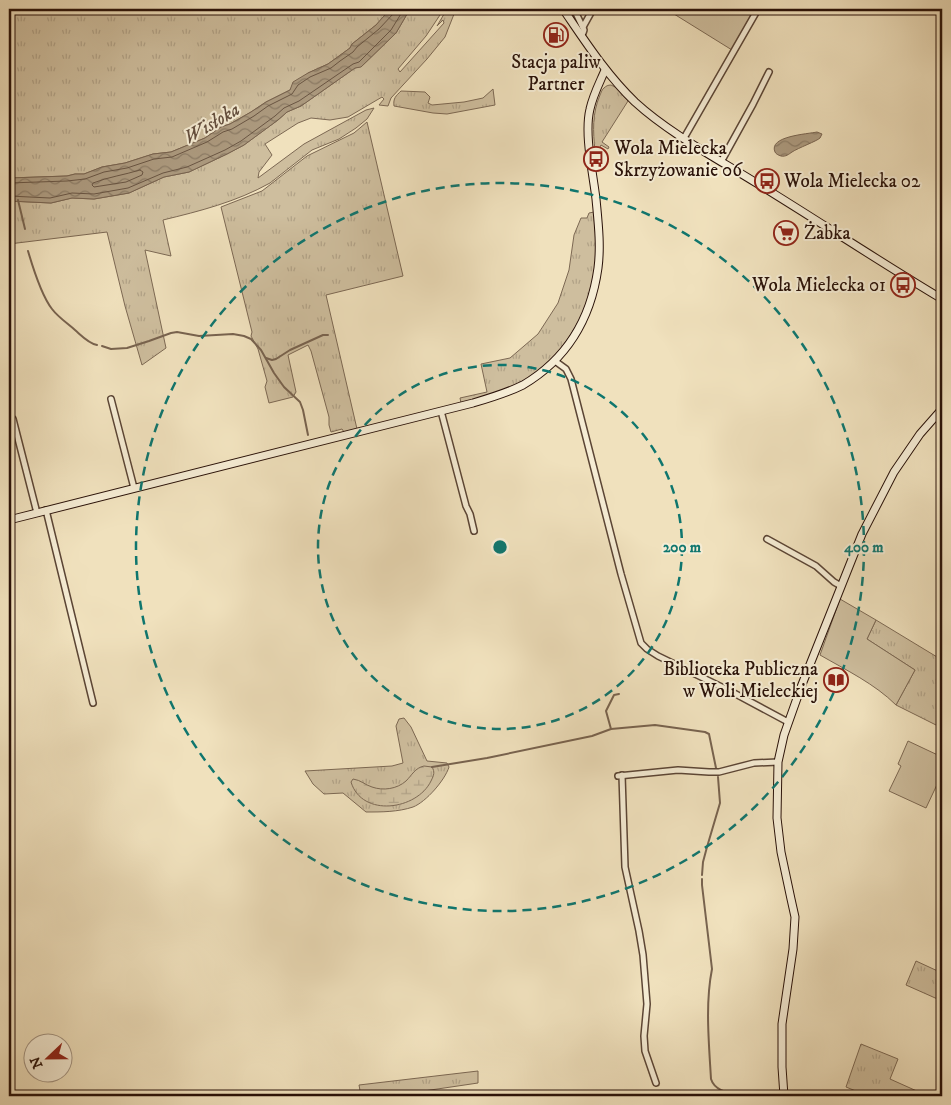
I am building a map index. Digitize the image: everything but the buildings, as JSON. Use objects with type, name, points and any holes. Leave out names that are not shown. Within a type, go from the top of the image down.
[{"type":"street","points":[[563,9],[606,70],[635,102],[651,116],[721,162],[942,299]]},
{"type":"street","points":[[574,9],[584,30],[581,35]]},
{"type":"street","points":[[583,27],[593,9]]},
{"type":"street","points":[[684,138],[758,9]]},
{"type":"street","points":[[9,520],[473,404],[510,391],[541,373],[555,361],[571,342],[582,322],[592,295],[598,267],[598,238],[588,125],[593,97],[606,70]]},
{"type":"street","points":[[721,162],[754,104],[768,72]]},
{"type":"street","points":[[555,361],[566,369],[570,379],[641,643],[658,656],[788,722]]},
{"type":"street","points":[[111,399],[134,488]]},
{"type":"street","points":[[441,412],[474,531]]},
{"type":"street","points":[[784,1096],[782,1024],[793,949],[794,918],[792,899],[781,852],[778,818],[778,762],[784,735],[862,534],[894,472],[920,434],[941,413]]},
{"type":"street","points":[[13,419],[37,513]]},
{"type":"street","points":[[46,510],[93,703]]},
{"type":"street","points":[[767,539],[816,566],[841,586]]},
{"type":"street","points":[[656,1083],[645,1052],[644,1036],[647,1004],[640,939],[625,867],[620,775],[666,771],[714,772],[754,763],[778,762]]},
{"type":"green space","points":[[9,9],[390,10],[376,25],[352,44],[350,48],[328,64],[308,73],[290,90],[230,124],[221,127],[205,138],[171,152],[153,154],[125,163],[102,167],[84,174],[9,178]]},
{"type":"green space","points":[[410,9],[444,9],[426,36],[398,69],[400,72],[444,23],[443,20],[437,26],[447,9],[456,9],[445,37],[391,98],[388,106],[379,105],[384,99],[382,97],[348,117],[330,120],[311,118],[298,123],[265,144],[272,155],[259,172],[258,178],[304,144],[366,110],[374,108],[367,119],[356,128],[339,139],[312,150],[270,183],[257,190],[231,201],[163,220],[171,256],[145,250],[166,348],[142,365],[107,232],[9,244],[9,201],[51,203],[72,198],[94,199],[129,193],[164,177],[189,172],[227,154],[244,145],[287,112],[301,106],[355,68],[362,66],[396,33]]},
{"type":"green space","points":[[677,9],[755,9],[732,50],[674,14]]},
{"type":"green space","points":[[611,85],[628,101],[602,142],[609,147],[608,149],[601,145],[595,151],[594,116],[597,102],[603,89]]},
{"type":"green space","points":[[493,89],[495,105],[447,114],[394,106],[394,99],[401,91],[425,92],[430,97],[428,103],[432,105],[483,98]]},
{"type":"green space","points":[[367,122],[403,276],[326,295],[357,429],[344,432],[342,429],[331,432],[329,417],[308,345],[288,355],[296,392],[293,397],[269,403],[265,387],[267,381],[258,349],[251,336],[252,332],[221,207],[262,191],[307,156],[354,133]]},
{"type":"green space","points":[[594,212],[596,262],[594,279],[583,312],[566,342],[543,367],[521,383],[496,393],[461,403],[460,398],[487,392],[481,364],[510,358],[538,334],[558,303],[569,270],[574,235],[581,218],[587,218],[589,213]]},
{"type":"green space","points":[[840,599],[876,620],[867,639],[915,670],[896,705],[870,684],[820,655]]},
{"type":"green space","points":[[876,620],[942,660],[942,728],[896,705],[915,670],[867,639]]},
{"type":"green space","points":[[404,718],[411,727],[427,761],[447,763],[449,767],[439,784],[424,800],[413,807],[402,810],[366,812],[343,793],[324,794],[313,784],[305,771],[392,766],[403,763],[396,726],[399,719]]},
{"type":"green space","points":[[908,741],[942,757],[942,774],[926,808],[889,791],[901,766],[898,764]]},
{"type":"green space","points":[[424,766],[432,767],[433,769],[434,774],[431,781],[424,791],[402,804],[390,806],[377,805],[366,801],[357,793],[351,782],[353,779],[376,788],[390,789],[402,784],[416,770]]},
{"type":"green space","points":[[916,961],[942,973],[942,1001],[906,985]]},
{"type":"green space","points":[[861,1044],[898,1059],[890,1079],[919,1092],[917,1096],[868,1096],[846,1087]]},
{"type":"green space","points":[[478,1071],[478,1083],[390,1096],[361,1096],[359,1085]]},
{"type":"water","points":[[390,9],[410,9],[396,33],[361,67],[355,68],[301,106],[287,112],[244,145],[227,154],[189,172],[164,177],[129,193],[94,199],[72,198],[51,203],[9,201],[9,178],[84,174],[102,167],[125,163],[153,154],[171,152],[205,138],[221,127],[230,124],[290,90],[293,82],[328,64],[376,25]]},
{"type":"water","points":[[817,132],[822,134],[820,138],[787,155],[781,156],[775,152],[774,147],[777,142],[783,139]]},
{"type":"waterway","points":[[18,200],[25,229]]},
{"type":"waterway","points":[[28,251],[41,289],[52,309],[85,339],[97,345]]},
{"type":"waterway","points":[[102,346],[111,349],[127,348],[177,332],[199,336],[233,334],[251,339],[261,350],[284,387],[300,402],[308,435]]},
{"type":"waterway","points":[[266,358],[276,359],[290,350],[323,335],[328,335]]},
{"type":"waterway","points":[[611,729],[606,711],[614,695],[619,694]]},
{"type":"waterway","points":[[432,767],[487,758],[592,736],[611,729],[655,725],[709,734],[716,768]]},
{"type":"waterway","points":[[702,875],[703,862],[720,803],[718,777]]},
{"type":"waterway","points":[[702,879],[712,969],[708,1010],[711,1079],[716,1087],[729,1093],[743,1096]]},
{"type":"place","name":"Stacja paliw Partner","points":[[556,35]]},
{"type":"place","name":"Wola Mielecka Skrzyżowanie 06","points":[[596,159]]},
{"type":"place","name":"Wola Mielecka 02","points":[[767,181]]},
{"type":"place","name":"Żabka","points":[[786,233]]},
{"type":"place","name":"Wola Mielecka 01","points":[[903,285]]},
{"type":"place","name":"Biblioteka Publiczna w Woli Mieleckiej","points":[[836,680]]},
{"type":"water label","name":"Wisłoka","points":[[212,124]]}]
